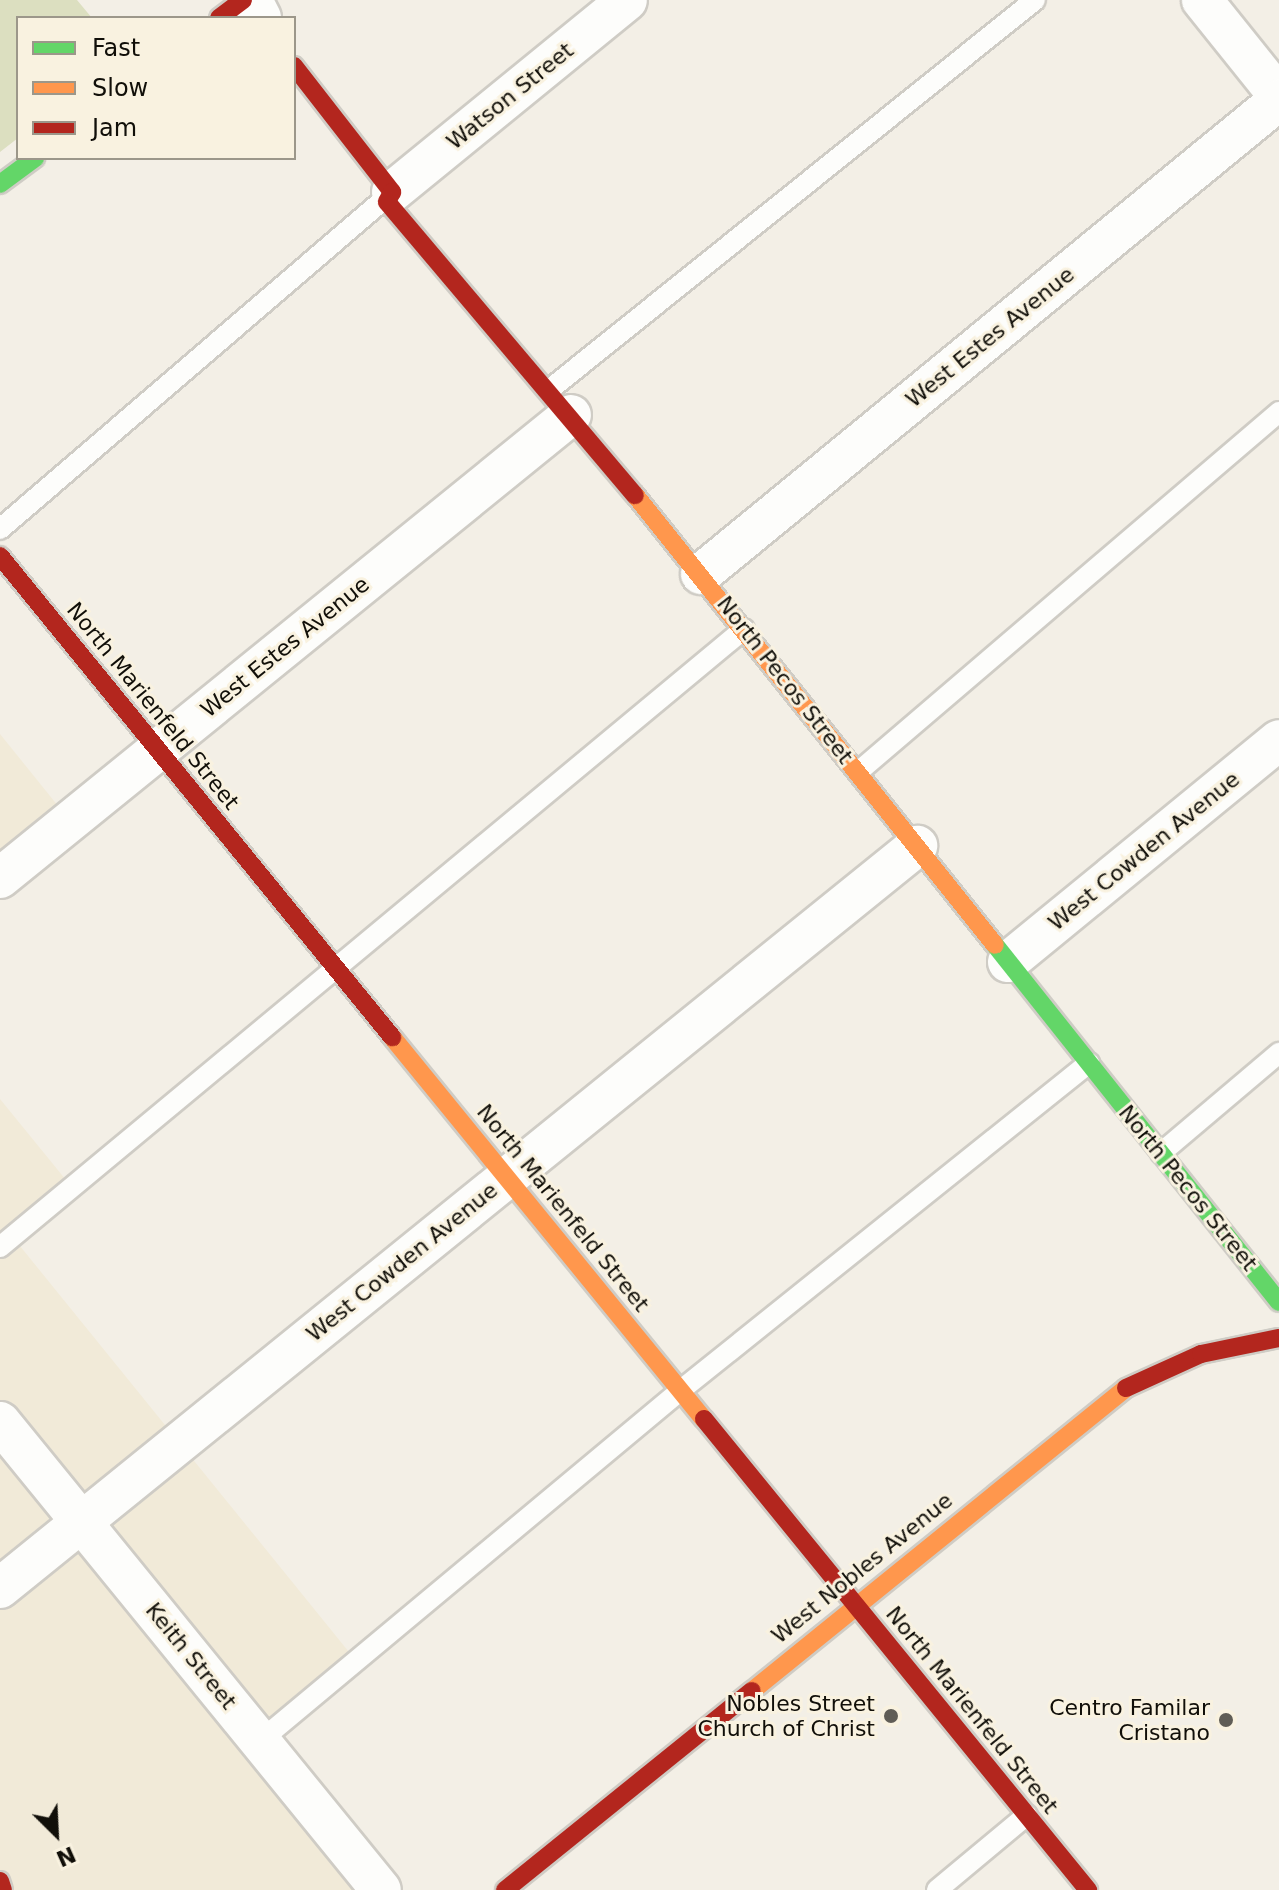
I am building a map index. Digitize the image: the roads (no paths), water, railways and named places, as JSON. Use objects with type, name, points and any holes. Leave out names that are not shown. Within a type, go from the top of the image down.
[{"type":"main road","points":[[222,16],[243,0]]},
{"type":"main road","name":"North Pecos Street","points":[[296,69],[392,192],[387,202],[560,403],[701,574],[1279,1302]]},
{"type":"main road","points":[[0,184],[32,160]]},
{"type":"main road","name":"North Marienfeld Street","points":[[0,556],[1088,1890]]},
{"type":"main road","name":"West Nobles Avenue","points":[[505,1890],[1132,1383],[1201,1354],[1279,1338]]},
{"type":"main road","points":[[0,1881],[3,1890]]},
{"type":"street","name":"Watson Street","points":[[392,192],[627,0]]},
{"type":"street","points":[[1202,0],[1279,98]]},
{"type":"street","name":"West Estes Avenue","points":[[701,574],[1279,98]]},
{"type":"street","name":"West Estes Avenue","points":[[0,878],[157,750],[560,403]]},
{"type":"street","name":"West Cowden Avenue","points":[[1008,962],[1279,740]]},
{"type":"street","name":"West Cowden Avenue","points":[[0,1588],[917,846]]},
{"type":"street","name":"Keith Street","points":[[0,1422],[381,1890]]},
{"type":"lane","points":[[560,403],[1035,0]]},
{"type":"lane","points":[[0,529],[392,192]]},
{"type":"lane","points":[[858,772],[1279,412]]},
{"type":"lane","points":[[0,1247],[744,629]]},
{"type":"lane","points":[[1161,1153],[1279,1053]]},
{"type":"lane","points":[[260,1741],[681,1390],[1089,1063]]},
{"type":"lane","points":[[937,1890],[1027,1815]]},
{"type":"place","name":"Nobles Street Church of Christ","points":[[891,1716]]},
{"type":"place","name":"Centro Familar Cristano","points":[[1226,1720]]}]
